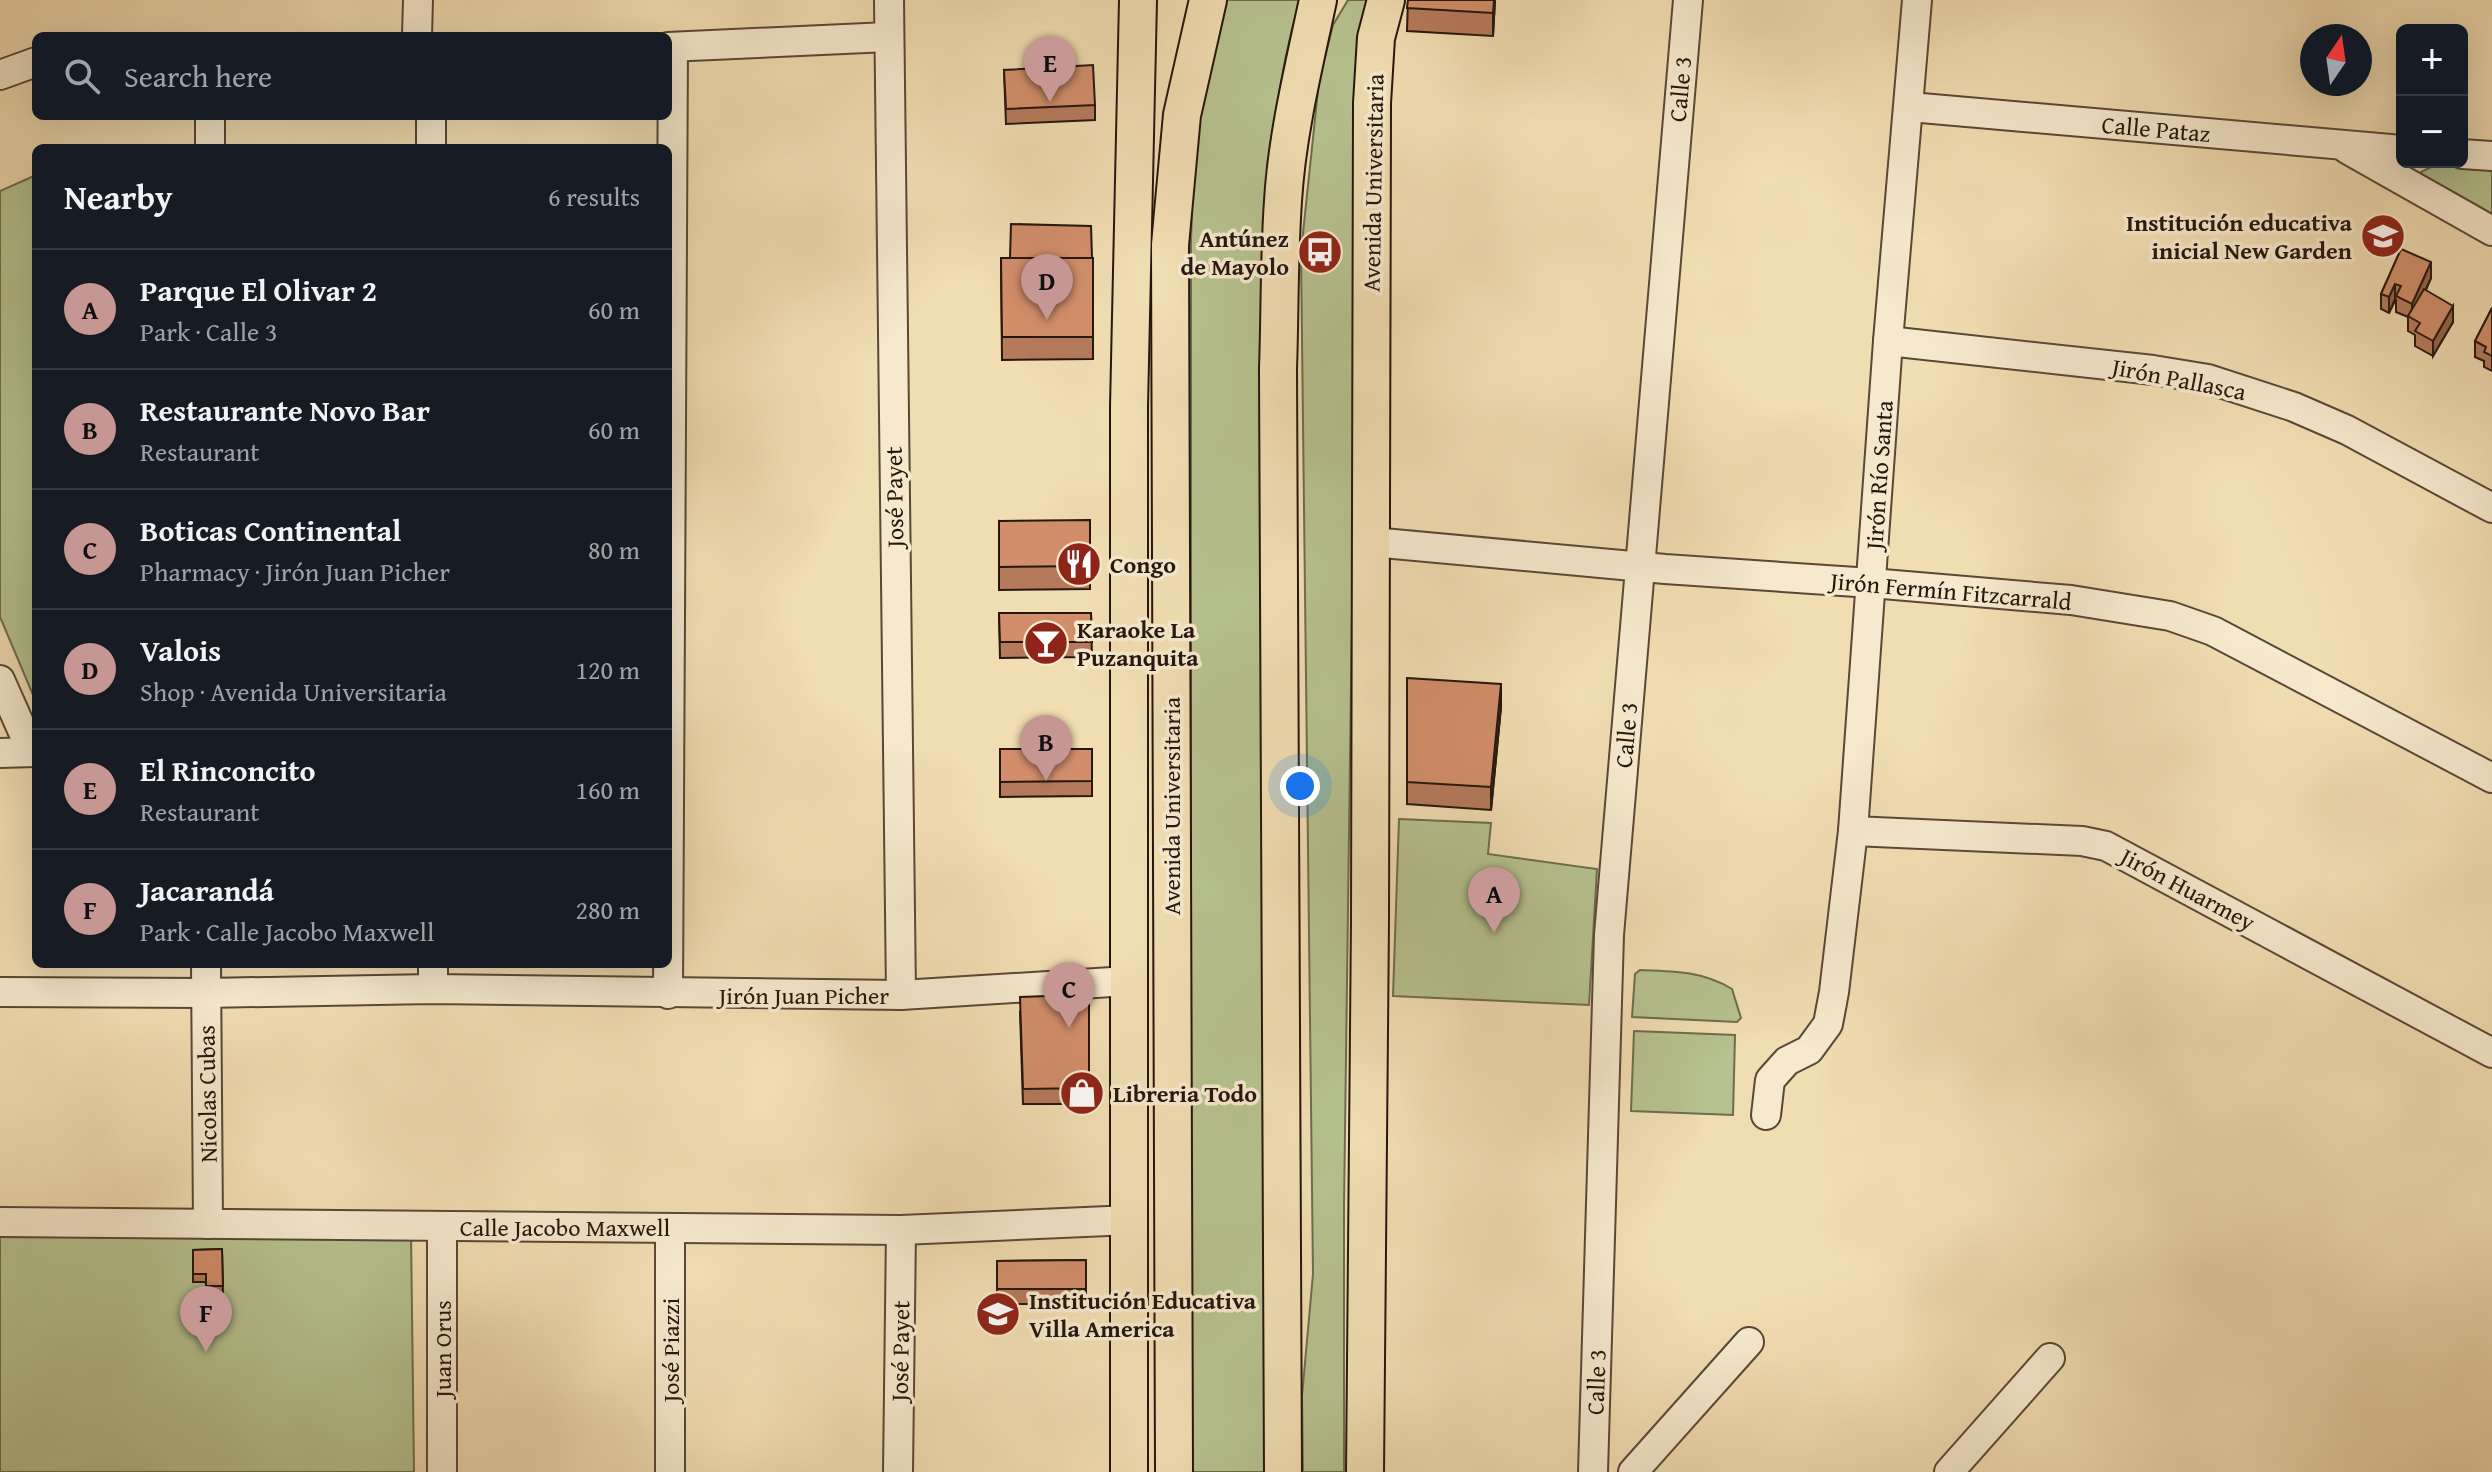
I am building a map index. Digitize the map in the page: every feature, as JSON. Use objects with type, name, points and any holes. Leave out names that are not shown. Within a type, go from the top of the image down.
[{"type":"main road","name":"Avenida Universitaria","points":[[1129,1472],[1129,439],[1138,0]]},
{"type":"main road","name":"Avenida Universitaria","points":[[1174,1472],[1170,245],[1182,115],[1208,0]]},
{"type":"main road","points":[[1283,1472],[1278,369],[1283,201],[1290,138],[1318,0]]},
{"type":"main road","points":[[1310,36],[1332,0]]},
{"type":"main road","name":"Avenida Universitaria","points":[[1365,1472],[1372,103],[1376,38],[1386,0]]},
{"type":"main road","points":[[1129,439],[1170,438]]},
{"type":"main road","points":[[1128,743],[1170,743]]},
{"type":"street","points":[[417,32],[418,0]]},
{"type":"street","name":"José Payet","points":[[889,0],[901,995]]},
{"type":"street","name":"Calle 3","points":[[1593,1472],[1609,935],[1688,0]]},
{"type":"street","name":"Jirón Río Santa","points":[[1766,1115],[1770,1080],[1787,1061],[1809,1050],[1828,1024],[1853,831],[1888,341],[1917,0]]},
{"type":"street","points":[[672,47],[888,37]]},
{"type":"street","points":[[0,75],[32,63]]},
{"type":"street","name":"Calle Pataz","points":[[1910,107],[2396,150]]},
{"type":"street","points":[[210,120],[210,144]]},
{"type":"street","points":[[431,120],[431,144]]},
{"type":"street","points":[[671,120],[671,144]]},
{"type":"street","points":[[2339,145],[2492,231]]},
{"type":"street","points":[[2468,154],[2492,156]]},
{"type":"street","name":"Jirón Pallasca","points":[[1888,341],[2153,370],[2208,379],[2294,407],[2347,430],[2492,508]]},
{"type":"street","name":"Jirón Fermín Fitzcarrald","points":[[1372,542],[2071,600],[2170,616],[2213,631],[2492,778]]},
{"type":"street","points":[[0,680],[32,748]]},
{"type":"street","points":[[0,753],[32,752]]},
{"type":"street","name":"Jirón Huarmey","points":[[1853,831],[2082,841],[2106,846],[2492,1053]]},
{"type":"street","name":"Nicolas Cubas","points":[[206,968],[208,1224]]},
{"type":"street","points":[[668,968],[668,994]]},
{"type":"street","name":"Jirón Juan Picher","points":[[0,992],[206,993],[433,977],[668,994],[901,995],[1128,981]]},
{"type":"street","name":"Calle Jacobo Maxwell","points":[[0,1222],[901,1230],[1131,1220]]},
{"type":"street","name":"Juan Orus","points":[[442,1227],[442,1472]]},
{"type":"street","name":"José Piazzi","points":[[670,1228],[670,1472]]},
{"type":"street","name":"José Payet","points":[[898,1472],[901,1230]]},
{"type":"street","points":[[1633,1472],[1749,1342]]},
{"type":"street","points":[[1949,1472],[2050,1358]]},
{"type":"green space","points":[[1223,0],[1300,0],[1285,60],[1275,122],[1265,246],[1268,1472],[1191,1472],[1191,240],[1195,126]]},
{"type":"green space","points":[[1348,0],[1373,0],[1359,87],[1344,1207],[1344,1472],[1303,1472],[1302,1396],[1313,1274],[1301,252],[1319,81],[1333,25]]},
{"type":"green space","points":[[2429,168],[2492,168],[2492,221],[2425,185],[2421,172]]},
{"type":"green space","points":[[32,177],[32,693],[0,617],[0,191]]},
{"type":"green space","points":[[1399,819],[1491,823],[1488,854],[1597,869],[1589,1005],[1393,996]]},
{"type":"green space","points":[[1640,970],[1688,973],[1721,983],[1732,989],[1741,1018],[1737,1022],[1632,1017],[1635,974]]},
{"type":"green space","points":[[1634,1031],[1735,1035],[1733,1115],[1631,1111]]},
{"type":"green space","points":[[0,1232],[411,1232],[414,1472],[0,1472]]},
{"type":"building","points":[[1408,0],[1494,0],[1493,13],[1407,8]]},
{"type":"building","points":[[1093,65],[1095,105],[1006,109],[1004,70]]},
{"type":"building","points":[[1011,224],[1091,226],[1092,258],[1010,258]]},
{"type":"building","points":[[2401,249],[2431,262],[2412,304],[2396,296],[2401,286],[2395,284],[2389,297],[2381,294]]},
{"type":"building","points":[[1001,258],[1093,258],[1093,337],[1002,337]]},
{"type":"building","points":[[2424,289],[2453,306],[2433,341],[2415,331],[2420,323],[2408,316]]},
{"type":"building","points":[[2492,308],[2492,356],[2484,352],[2486,347],[2475,341]]},
{"type":"building","points":[[1090,520],[1090,566],[999,567],[999,521]]},
{"type":"building","points":[[999,613],[1091,613],[1092,642],[1000,642]]},
{"type":"building","points":[[1407,678],[1501,684],[1491,787],[1407,782]]},
{"type":"building","points":[[1000,749],[1092,749],[1092,781],[1000,782]]},
{"type":"building","points":[[1077,995],[1089,1005],[1089,1088],[1023,1089],[1020,997]]},
{"type":"building","points":[[222,1249],[223,1286],[206,1286],[206,1274],[193,1274],[193,1250]]},
{"type":"building","points":[[1086,1260],[1086,1289],[997,1289],[997,1261]]},
{"type":"place","name":"El Rinconcito","points":[[1050,102]]},
{"type":"place","name":"Institución educativa inicial New Garden","points":[[2383,236]]},
{"type":"place","name":"Antúnez de Mayolo","points":[[1320,252]]},
{"type":"place","name":"Valois","points":[[1047,320]]},
{"type":"place","name":"Congo","points":[[1079,564]]},
{"type":"place","name":"Karaoke La Puzanquita","points":[[1046,643]]},
{"type":"place","name":"Restaurante Novo Bar","points":[[1046,781]]},
{"type":"place","name":"Parque El Olivar 2","points":[[1494,933]]},
{"type":"place","name":"Boticas Continental","points":[[1069,1028]]},
{"type":"place","name":"Libreria Todo","points":[[1082,1093]]},
{"type":"place","name":"Institución Educativa Villa America","points":[[998,1314]]},
{"type":"place","name":"Jacarandá","points":[[206,1352]]}]
